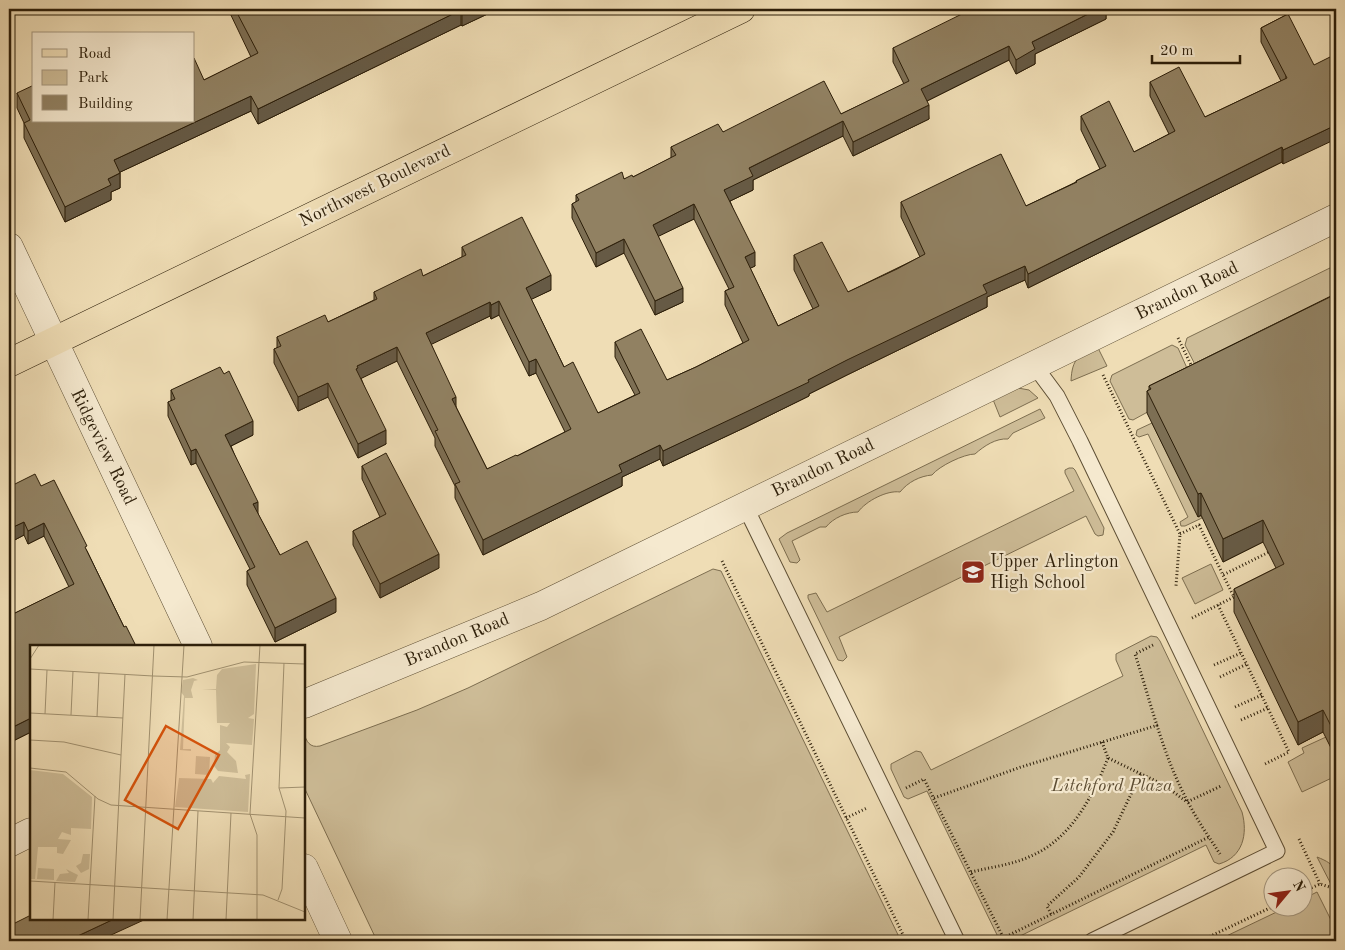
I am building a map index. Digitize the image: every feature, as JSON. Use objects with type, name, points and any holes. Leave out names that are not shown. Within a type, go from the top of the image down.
[{"type":"main road","name":"Northwest Boulevard","points":[[9,364],[741,9]]},
{"type":"street","name":"Brandon Road","points":[[305,704],[541,606],[1336,218]]},
{"type":"street","name":"Ridgeview Road","points":[[9,247],[198,645]]},
{"type":"street","points":[[9,843],[30,832]]},
{"type":"street","points":[[305,870],[338,941]]},
{"type":"lane","points":[[1034,366],[1057,396],[1277,852],[1092,941]]},
{"type":"lane","points":[[746,506],[957,941]]},
{"type":"path","points":[[1178,338],[1196,376]]},
{"type":"path","points":[[1103,375],[1180,534],[1175,585],[1180,594]]},
{"type":"path","points":[[1180,534],[1199,525],[1234,597],[1192,618]]},
{"type":"path","points":[[1223,575],[1276,548]]},
{"type":"path","points":[[722,561],[906,941]]},
{"type":"path","points":[[1218,605],[1289,752],[1263,765],[1267,773]]},
{"type":"path","points":[[1188,610],[1194,623]]},
{"type":"path","points":[[1160,641],[1136,654],[1168,757],[1188,802],[1233,873]]},
{"type":"path","points":[[1214,665],[1241,653]]},
{"type":"path","points":[[1210,657],[1224,684]]},
{"type":"path","points":[[1220,677],[1247,664]]},
{"type":"path","points":[[1235,707],[1262,695]]},
{"type":"path","points":[[1231,700],[1245,729]]},
{"type":"path","points":[[1241,720],[1268,708]]},
{"type":"path","points":[[934,798],[1021,767],[1158,725]]},
{"type":"path","points":[[971,872],[1018,861],[1036,854],[1052,844],[1064,833],[1094,792],[1108,758],[1102,742]]},
{"type":"path","points":[[1108,758],[1164,785],[1188,802]]},
{"type":"path","points":[[1051,914],[1047,906],[1079,877],[1113,832],[1141,773]]},
{"type":"path","points":[[901,790],[924,779],[1004,940],[1051,914],[1209,837]]},
{"type":"path","points":[[1188,802],[1228,782]]},
{"type":"path","points":[[846,818],[870,806]]},
{"type":"path","points":[[1295,833],[1320,884]]},
{"type":"path","points":[[1312,888],[1320,884],[1336,889]]},
{"type":"path","points":[[1200,941],[1262,912]]},
{"type":"green space","points":[[1336,265],[1336,314],[1204,382],[1185,345],[1187,338]]},
{"type":"green space","points":[[1172,345],[1178,348],[1195,386],[1133,420],[1129,419],[1110,381],[1112,375]]},
{"type":"green space","points":[[1097,346],[1107,366],[1071,381],[1075,362],[1085,352]]},
{"type":"green space","points":[[1018,388],[1029,390],[1038,398],[1000,417],[992,397]]},
{"type":"green space","points":[[1040,409],[1045,418],[1013,433],[1008,439],[995,441],[986,445],[975,454],[952,461],[932,475],[910,482],[900,492],[877,497],[858,512],[840,516],[826,527],[820,527],[792,541],[800,560],[797,563],[790,562],[779,539],[787,533]]},
{"type":"green space","points":[[1152,423],[1199,517],[1201,516],[1202,518],[1185,526],[1181,526],[1180,522],[1188,517],[1148,434],[1139,437],[1136,435],[1137,430]]},
{"type":"green space","points":[[1069,468],[1075,470],[1104,528],[1103,535],[1098,536],[1095,534],[1086,516],[839,637],[847,657],[843,661],[838,660],[808,595],[816,593],[827,612],[1074,491],[1065,473],[1065,470]]},
{"type":"green space","points":[[1211,564],[1223,590],[1195,604],[1182,578]]},
{"type":"green space","points":[[713,569],[721,571],[901,941],[377,941],[305,789],[305,736],[309,744],[320,746],[417,710],[468,688]]},
{"type":"green space","name":"Litchford Plaza","points":[[1151,636],[1157,637],[1160,641],[1242,812],[1244,836],[1242,844],[1234,856],[1219,864],[1214,862],[1206,845],[1014,939],[1014,941],[1000,941],[927,791],[908,799],[904,797],[891,769],[891,764],[916,751],[921,752],[931,770],[1123,676],[1116,660],[1116,654]]},
{"type":"green space","points":[[1326,737],[1336,758],[1336,776],[1302,792],[1288,762],[1304,753],[1302,748]]},
{"type":"green space","points":[[1317,857],[1332,866],[1336,874],[1335,892]]},
{"type":"green space","points":[[1317,892],[1336,930],[1336,941],[1216,941],[1264,918],[1312,918],[1312,894]]},
{"type":"building","points":[[235,9],[467,9],[461,10],[258,109],[251,96],[114,160],[120,173],[108,179],[111,185],[65,207],[24,123],[30,120],[17,93],[32,86],[32,122],[195,122],[195,60],[204,80],[258,53]]},
{"type":"building","points":[[972,9],[1098,9],[1032,42],[1035,49],[1016,60],[1009,46],[921,89],[929,105],[853,142],[843,121],[749,168],[753,176],[724,190],[755,252],[745,257],[778,326],[819,306],[794,255],[822,242],[848,292],[925,254],[901,202],[1001,154],[1026,206],[1077,182],[1106,166],[1081,116],[1109,101],[1134,152],[1175,131],[1150,82],[1179,67],[1205,117],[1287,78],[1261,28],[1288,14],[1314,65],[1336,54],[1336,125],[1283,150],[1282,147],[1028,274],[1025,266],[983,285],[987,293],[847,360],[808,380],[809,382],[663,451],[660,445],[619,465],[622,472],[483,540],[455,484],[460,482],[435,431],[438,430],[397,347],[357,366],[358,368],[356,369],[386,430],[358,444],[328,383],[298,397],[274,349],[281,346],[277,337],[325,315],[328,322],[377,299],[374,292],[421,269],[423,276],[466,255],[462,247],[522,217],[551,275],[526,288],[564,367],[573,362],[598,413],[640,393],[615,342],[641,329],[667,380],[749,340],[725,291],[734,287],[694,204],[653,225],[683,288],[655,301],[624,239],[596,253],[572,204],[579,200],[576,195],[622,172],[624,179],[632,175],[633,177],[676,155],[671,147],[718,124],[723,132],[824,81],[841,114],[909,81],[893,48]],"holes":[[[499,301],[529,362],[536,359],[571,429],[487,469],[452,399],[456,397],[426,333],[490,302],[491,305]]]},
{"type":"building","points":[[1336,292],[1336,736],[1323,710],[1298,722],[1234,589],[1284,564],[1263,520],[1223,539],[1201,493],[1198,494],[1147,391],[1151,389],[1149,386],[1332,296],[1331,294]]},
{"type":"building","points":[[220,367],[224,374],[229,371],[253,421],[225,435],[258,502],[253,504],[280,555],[307,541],[336,598],[275,628],[247,571],[255,567],[196,449],[191,451],[168,402],[175,399],[171,390]]},
{"type":"building","points":[[386,453],[439,554],[380,584],[353,531],[386,514],[362,466]]},
{"type":"building","points":[[35,474],[41,486],[54,480],[124,627],[126,626],[136,645],[30,645],[30,718],[9,729],[9,616],[74,584],[44,523],[28,531],[24,522],[9,529],[9,487]]},
{"type":"building","points":[[30,916],[30,920],[112,920],[67,941],[9,941],[9,926]]},
{"type":"place","name":"Upper Arlington High School","points":[[973,572]]}]
